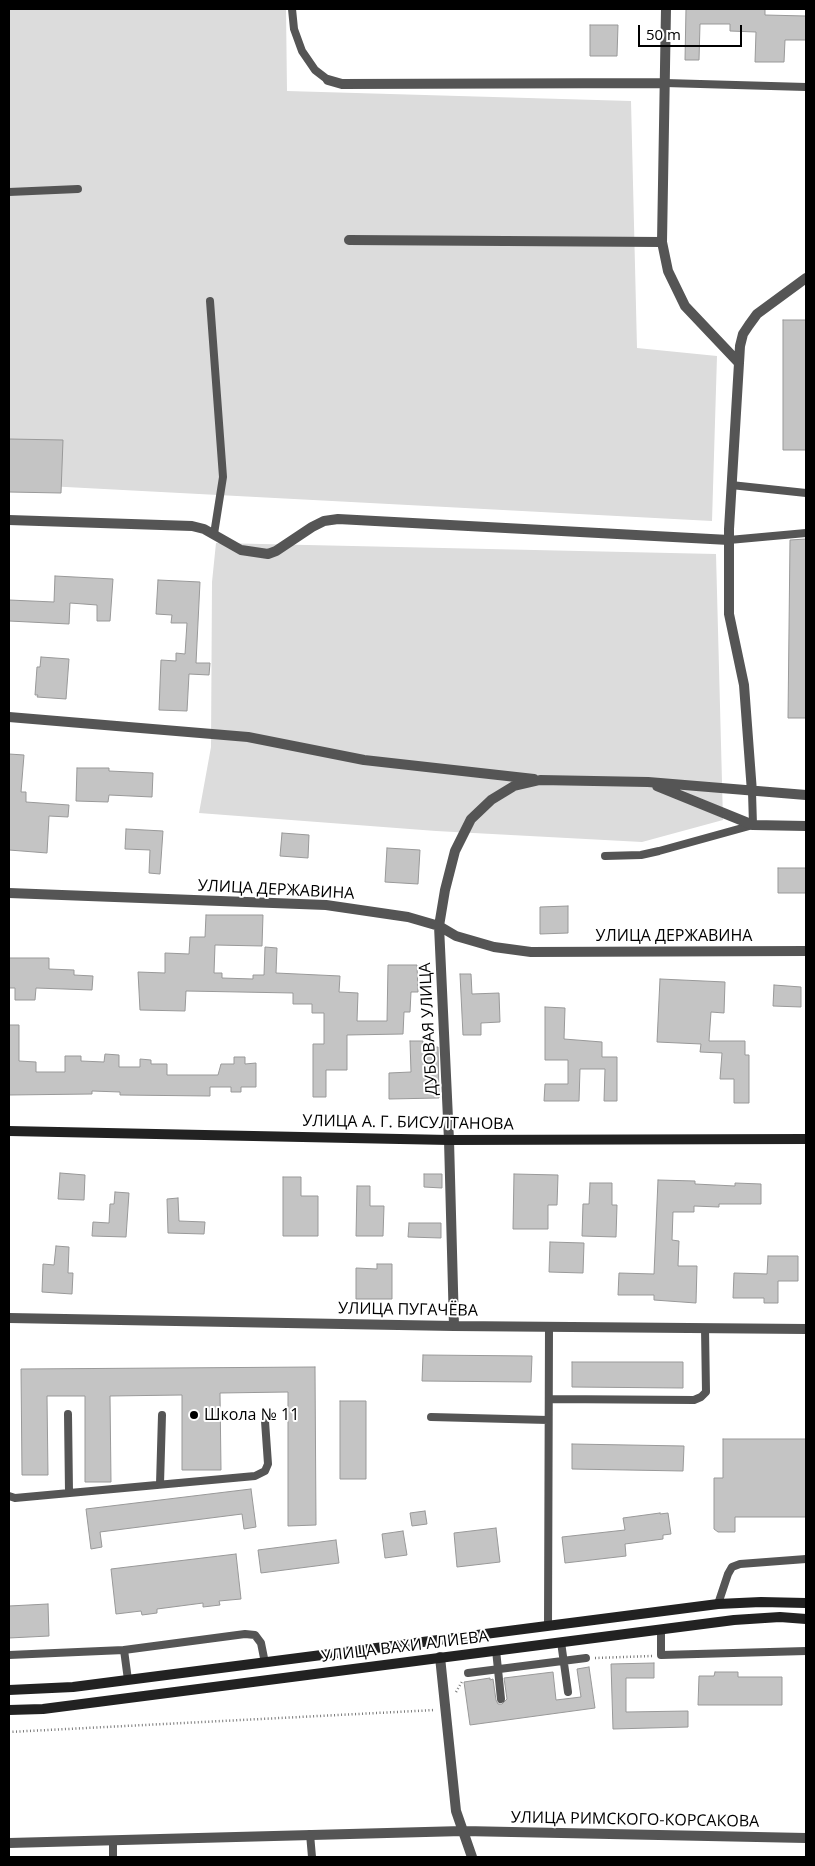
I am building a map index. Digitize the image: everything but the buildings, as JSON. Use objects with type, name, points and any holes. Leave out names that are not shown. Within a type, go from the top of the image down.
[{"type":"main road","name":"УЛИЦА А. Г. БИСУЛТАНОВА","points":[[9,1131],[449,1140],[806,1139]]},
{"type":"main road","name":"УЛИЦА ВАХИ АЛИЕВА","points":[[9,1690],[73,1687],[718,1604],[761,1602],[806,1603]]},
{"type":"main road","name":"УЛИЦА ВАХИ АЛИЕВА","points":[[9,1710],[43,1709],[734,1620],[780,1617],[806,1619]]},
{"type":"street","points":[[666,9],[662,242],[668,270],[685,306],[739,363]]},
{"type":"street","points":[[328,80],[342,84],[665,83]]},
{"type":"street","points":[[349,240],[662,242]]},
{"type":"street","points":[[752,792],[744,685],[730,614],[729,540],[731,485],[740,346],[743,334],[757,314],[806,278]]},
{"type":"street","points":[[9,520],[192,526],[204,529],[241,550],[268,554],[276,551],[312,527],[324,521],[338,519],[729,540]]},
{"type":"street","points":[[9,717],[248,737],[364,760],[540,780],[648,782],[806,796]]},
{"type":"street","name":"ДУБОВАЯ УЛИЦА","points":[[454,1326],[449,1140],[439,926],[445,890],[455,851],[471,819],[491,800],[514,786],[540,780]]},
{"type":"street","points":[[648,782],[752,825],[806,826]]},
{"type":"street","name":"УЛИЦА ДЕРЖАВИНА","points":[[9,894],[326,905],[408,917],[439,926],[456,936],[494,947],[531,952],[806,951]]},
{"type":"street","name":"УЛИЦА ПУГАЧЁВА","points":[[9,1318],[454,1326],[806,1329]]},
{"type":"street","points":[[440,1657],[456,1811],[472,1857]]},
{"type":"street","name":"УЛИЦА РИМСКОГО-КОРСАКОВА","points":[[9,1843],[463,1831],[806,1838]]},
{"type":"lane","points":[[292,9],[294,29],[302,51],[314,70],[328,80]]},
{"type":"lane","points":[[665,83],[806,87]]},
{"type":"lane","points":[[9,192],[78,189]]},
{"type":"lane","points":[[210,301],[223,477],[214,534]]},
{"type":"lane","points":[[731,485],[806,493]]},
{"type":"lane","points":[[729,540],[806,533]]},
{"type":"lane","points":[[605,856],[641,855],[752,825],[752,792]]},
{"type":"lane","points":[[548,1626],[549,1327]]},
{"type":"lane","points":[[548,1399],[694,1400],[701,1397],[706,1392],[706,1328]]},
{"type":"lane","points":[[68,1414],[69,1492]]},
{"type":"lane","points":[[160,1484],[162,1415]]},
{"type":"lane","points":[[431,1417],[548,1420]]},
{"type":"lane","points":[[9,1496],[16,1498],[255,1476],[265,1471],[268,1464],[265,1421]]},
{"type":"lane","points":[[718,1604],[728,1574],[732,1568],[740,1564],[806,1559]]},
{"type":"lane","points":[[661,1629],[661,1655],[806,1651]]},
{"type":"lane","points":[[9,1655],[124,1650],[245,1634],[255,1635],[261,1643],[265,1663]]},
{"type":"lane","points":[[560,1642],[568,1692]]},
{"type":"lane","points":[[124,1650],[128,1680]]},
{"type":"lane","points":[[496,1650],[502,1699]]},
{"type":"lane","points":[[468,1672],[586,1658]]},
{"type":"lane","points":[[310,1834],[312,1857]]},
{"type":"lane","points":[[112,1840],[113,1857]]},
{"type":"path","points":[[586,1658],[661,1655]]},
{"type":"path","points":[[9,1732],[445,1710]]},
{"type":"shaded area","points":[[9,9],[286,9],[287,91],[631,101],[637,348],[717,356],[712,521],[9,484]]},
{"type":"shaded area","points":[[216,543],[716,554],[723,820],[642,842],[436,831],[199,813],[211,747],[212,582]]},
{"type":"place","name":"Школа № 11","points":[[194,1415]]}]
